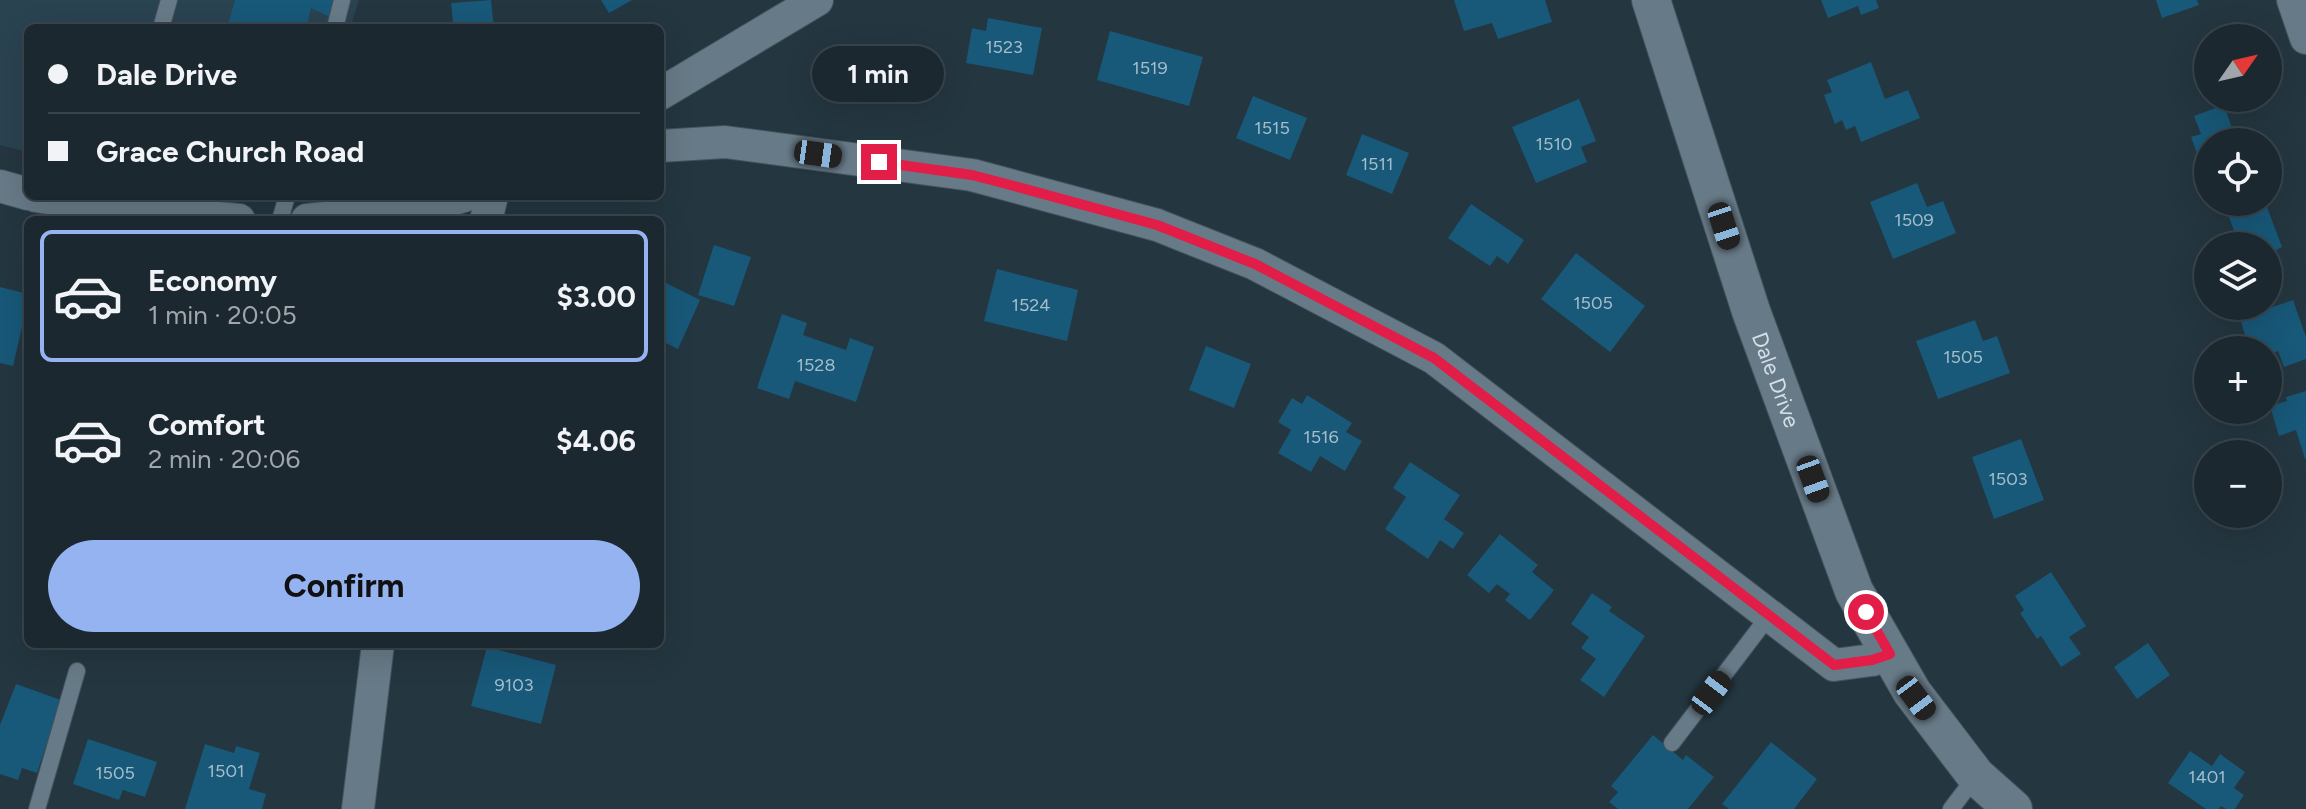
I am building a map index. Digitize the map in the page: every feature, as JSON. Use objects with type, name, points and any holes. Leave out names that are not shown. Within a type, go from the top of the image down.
[{"type":"street","points":[[664,92],[817,0]]},
{"type":"street","name":"Dale Drive","points":[[1651,0],[1751,311],[1854,591],[1912,692],[1976,776],[2013,809]]},
{"type":"street","points":[[2293,0],[2306,38]]},
{"type":"street","points":[[664,146],[725,142],[972,175],[1157,225],[1255,264],[1434,358],[1834,665],[1872,660],[1890,654]]},
{"type":"street","points":[[0,186],[24,193]]},
{"type":"street","points":[[82,200],[209,216]]},
{"type":"street","points":[[345,216],[422,208],[450,200]]},
{"type":"street","points":[[358,809],[378,648]]},
{"type":"lane","points":[[162,24],[169,0]]},
{"type":"lane","points":[[336,24],[342,0]]},
{"type":"lane","points":[[1672,743],[1768,617]]},
{"type":"lane","points":[[37,809],[77,671]]},
{"type":"lane","points":[[1951,809],[1976,776]]},
{"type":"shaded area","points":[[0,0],[359,0],[351,24],[24,24],[24,151],[0,145]]},
{"type":"building","points":[[235,0],[338,0],[332,18],[311,8],[307,24],[228,24]]},
{"type":"building","points":[[491,0],[494,24],[435,24],[453,22],[451,3]]},
{"type":"building","points":[[601,0],[632,0],[609,13]]},
{"type":"building","points":[[1454,0],[1545,0],[1552,22],[1498,39],[1492,23],[1464,31]]},
{"type":"building","points":[[1821,0],[1876,0],[1879,8],[1861,15],[1858,6],[1828,18]]},
{"type":"building","points":[[2156,0],[2197,0],[2199,5],[2162,18]]},
{"type":"building","points":[[988,18],[1042,28],[1033,75],[966,63],[972,28],[986,31]]},
{"type":"building","points":[[1110,31],[1203,57],[1189,106],[1097,80]]},
{"type":"building","points":[[1871,62],[1885,99],[1908,90],[1920,118],[1861,142],[1855,126],[1846,130],[1842,120],[1835,124],[1824,95],[1832,92],[1827,80]]},
{"type":"building","points":[[1253,96],[1307,118],[1290,160],[1236,138]]},
{"type":"building","points":[[1579,99],[1596,141],[1581,147],[1587,162],[1536,183],[1512,127]]},
{"type":"building","points":[[2205,112],[2226,112],[2232,128],[2199,128],[2194,116]]},
{"type":"building","points":[[1362,134],[1409,153],[1392,194],[1346,175]]},
{"type":"building","points":[[1917,183],[1927,207],[1943,201],[1956,233],[1893,259],[1870,202]]},
{"type":"building","points":[[1471,204],[1524,240],[1508,264],[1497,256],[1490,266],[1448,238]]},
{"type":"building","points":[[2229,216],[2270,216],[2276,232],[2235,232]]},
{"type":"building","points":[[714,245],[751,257],[734,306],[698,295]]},
{"type":"building","points":[[1576,253],[1645,306],[1610,352],[1541,299]]},
{"type":"building","points":[[997,269],[1078,290],[1067,341],[984,321]]},
{"type":"building","points":[[664,282],[700,300],[678,349],[664,342]]},
{"type":"building","points":[[0,287],[24,293],[24,328],[13,366],[0,363]]},
{"type":"building","points":[[2293,300],[2306,337],[2306,359],[2284,367],[2282,336],[2242,336],[2245,335],[2241,320],[2282,320],[2282,304]]},
{"type":"building","points":[[782,314],[807,323],[803,335],[846,350],[850,338],[874,347],[856,402],[795,381],[789,399],[757,388]]},
{"type":"building","points":[[1975,320],[1983,341],[1997,336],[2010,373],[1938,399],[1916,341]]},
{"type":"building","points":[[1206,346],[1251,364],[1234,408],[1189,390]]},
{"type":"building","points":[[2306,391],[2306,459],[2296,430],[2279,436],[2275,424],[2282,424],[2282,402],[2287,401],[2286,397]]},
{"type":"building","points":[[1307,395],[1352,423],[1346,432],[1362,441],[1345,471],[1320,456],[1311,472],[1278,453],[1291,430],[1278,422],[1292,398],[1302,404]]},
{"type":"building","points":[[2021,439],[2044,500],[1994,519],[1972,457]]},
{"type":"building","points":[[1410,462],[1460,495],[1444,519],[1464,533],[1453,549],[1440,540],[1428,559],[1385,529],[1406,497],[1393,488]]},
{"type":"building","points":[[1500,534],[1538,565],[1532,572],[1554,590],[1530,620],[1505,600],[1510,594],[1497,584],[1489,593],[1467,575]]},
{"type":"building","points":[[2051,572],[2086,626],[2069,637],[2081,654],[2061,667],[2041,636],[2037,639],[2020,613],[2024,610],[2015,596]]},
{"type":"building","points":[[1592,593],[1612,607],[1609,611],[1645,636],[1604,697],[1580,680],[1596,659],[1581,648],[1589,637],[1571,624]]},
{"type":"building","points":[[2148,643],[2170,675],[2137,699],[2114,667]]},
{"type":"building","points":[[487,648],[556,665],[541,724],[471,706]]},
{"type":"building","points":[[16,684],[61,700],[37,773],[22,768],[18,780],[0,774],[0,725]]},
{"type":"building","points":[[1653,735],[1683,760],[1686,755],[1714,777],[1688,809],[1618,809],[1609,802],[1618,792],[1611,786]]},
{"type":"building","points":[[88,739],[157,762],[145,797],[123,790],[119,800],[73,784]]},
{"type":"building","points":[[1771,742],[1817,779],[1794,809],[1729,809],[1722,804]]},
{"type":"building","points":[[205,744],[234,753],[236,746],[260,753],[249,789],[266,794],[262,809],[185,809]]},
{"type":"building","points":[[2190,751],[2212,766],[2220,754],[2245,772],[2234,788],[2244,795],[2235,809],[2221,806],[2219,809],[2206,809],[2168,783]]},
{"type":"route","points":[[879,162],[972,175],[1003,183],[1157,225],[1255,264],[1434,358],[1834,665],[1872,660],[1890,654],[1866,612]]}]
